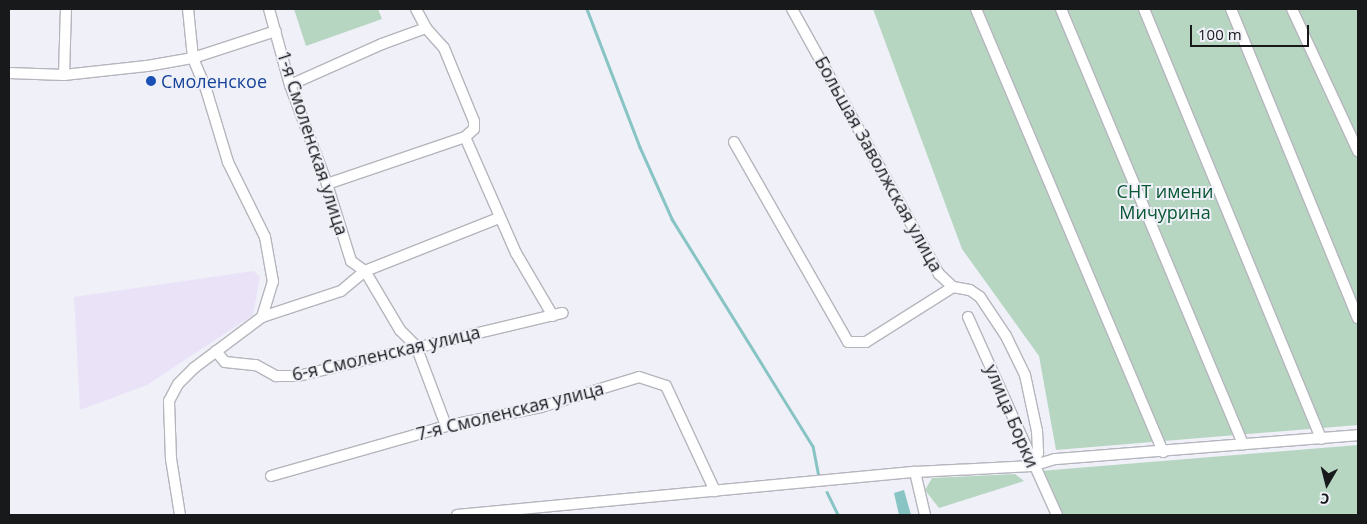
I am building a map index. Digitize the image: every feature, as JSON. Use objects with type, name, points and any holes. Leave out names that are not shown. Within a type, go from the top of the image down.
[{"type":"street","points":[[64,76],[66,9]]},
{"type":"street","points":[[188,9],[193,58],[206,88],[228,162],[265,237],[273,282],[262,316]]},
{"type":"street","name":"1-я Смоленская улица","points":[[269,9],[290,85],[327,184],[351,261],[365,271],[400,330],[416,346]]},
{"type":"street","points":[[327,184],[465,137],[474,130],[474,121],[444,48],[426,28],[416,9]]},
{"type":"street","name":"Большая Заволжская улица","points":[[792,9],[940,274],[953,287],[970,290],[980,298],[1006,336],[1025,375],[1038,431],[1038,453],[1032,466]]},
{"type":"street","points":[[976,9],[1163,452]]},
{"type":"street","points":[[1061,9],[1243,444]]},
{"type":"street","points":[[1144,9],[1321,438]]},
{"type":"street","points":[[1231,9],[1358,318]]},
{"type":"street","points":[[1292,9],[1358,151]]},
{"type":"street","points":[[290,85],[382,44],[426,28]]},
{"type":"street","points":[[9,73],[64,76],[193,58],[276,31]]},
{"type":"street","points":[[180,515],[171,459],[168,401],[178,384],[262,316],[341,291],[365,271],[499,218],[465,137]]},
{"type":"street","points":[[734,142],[848,342],[866,342],[953,287]]},
{"type":"street","name":"6-я Смоленская улица","points":[[216,352],[225,362],[256,365],[276,376],[298,376],[416,346],[558,315],[499,218]]},
{"type":"street","name":"улица Борки","points":[[968,317],[1023,438],[1032,466],[1057,515]]},
{"type":"street","points":[[416,346],[446,426]]},
{"type":"street","name":"7-я Смоленская улица","points":[[271,476],[446,426],[541,407],[633,378],[648,379],[666,386],[715,491]]},
{"type":"street","points":[[457,515],[915,472],[1032,466],[1055,459],[1163,452],[1358,435]]},
{"type":"street","points":[[915,472],[925,515]]},
{"type":"shaded area","points":[[253,271],[260,277],[253,315],[147,385],[80,410],[74,297]]},
{"type":"green space","points":[[294,9],[378,9],[382,19],[306,46]]},
{"type":"green space","name":"СНТ имени Мичурина","points":[[873,9],[1358,9],[1358,425],[1056,450],[1039,356],[962,249]]},
{"type":"green space","points":[[1358,445],[1358,515],[1063,515],[1040,471]]},
{"type":"green space","points":[[1015,474],[1024,481],[939,508],[925,490],[932,478]]},
{"type":"water","points":[[904,490],[911,515],[899,515],[894,493]]},
{"type":"waterway","points":[[587,9],[640,147],[672,219],[813,446],[819,476]]},
{"type":"waterway","points":[[827,492],[838,515]]},
{"type":"place","name":"Смоленское","points":[[151,81]]}]
